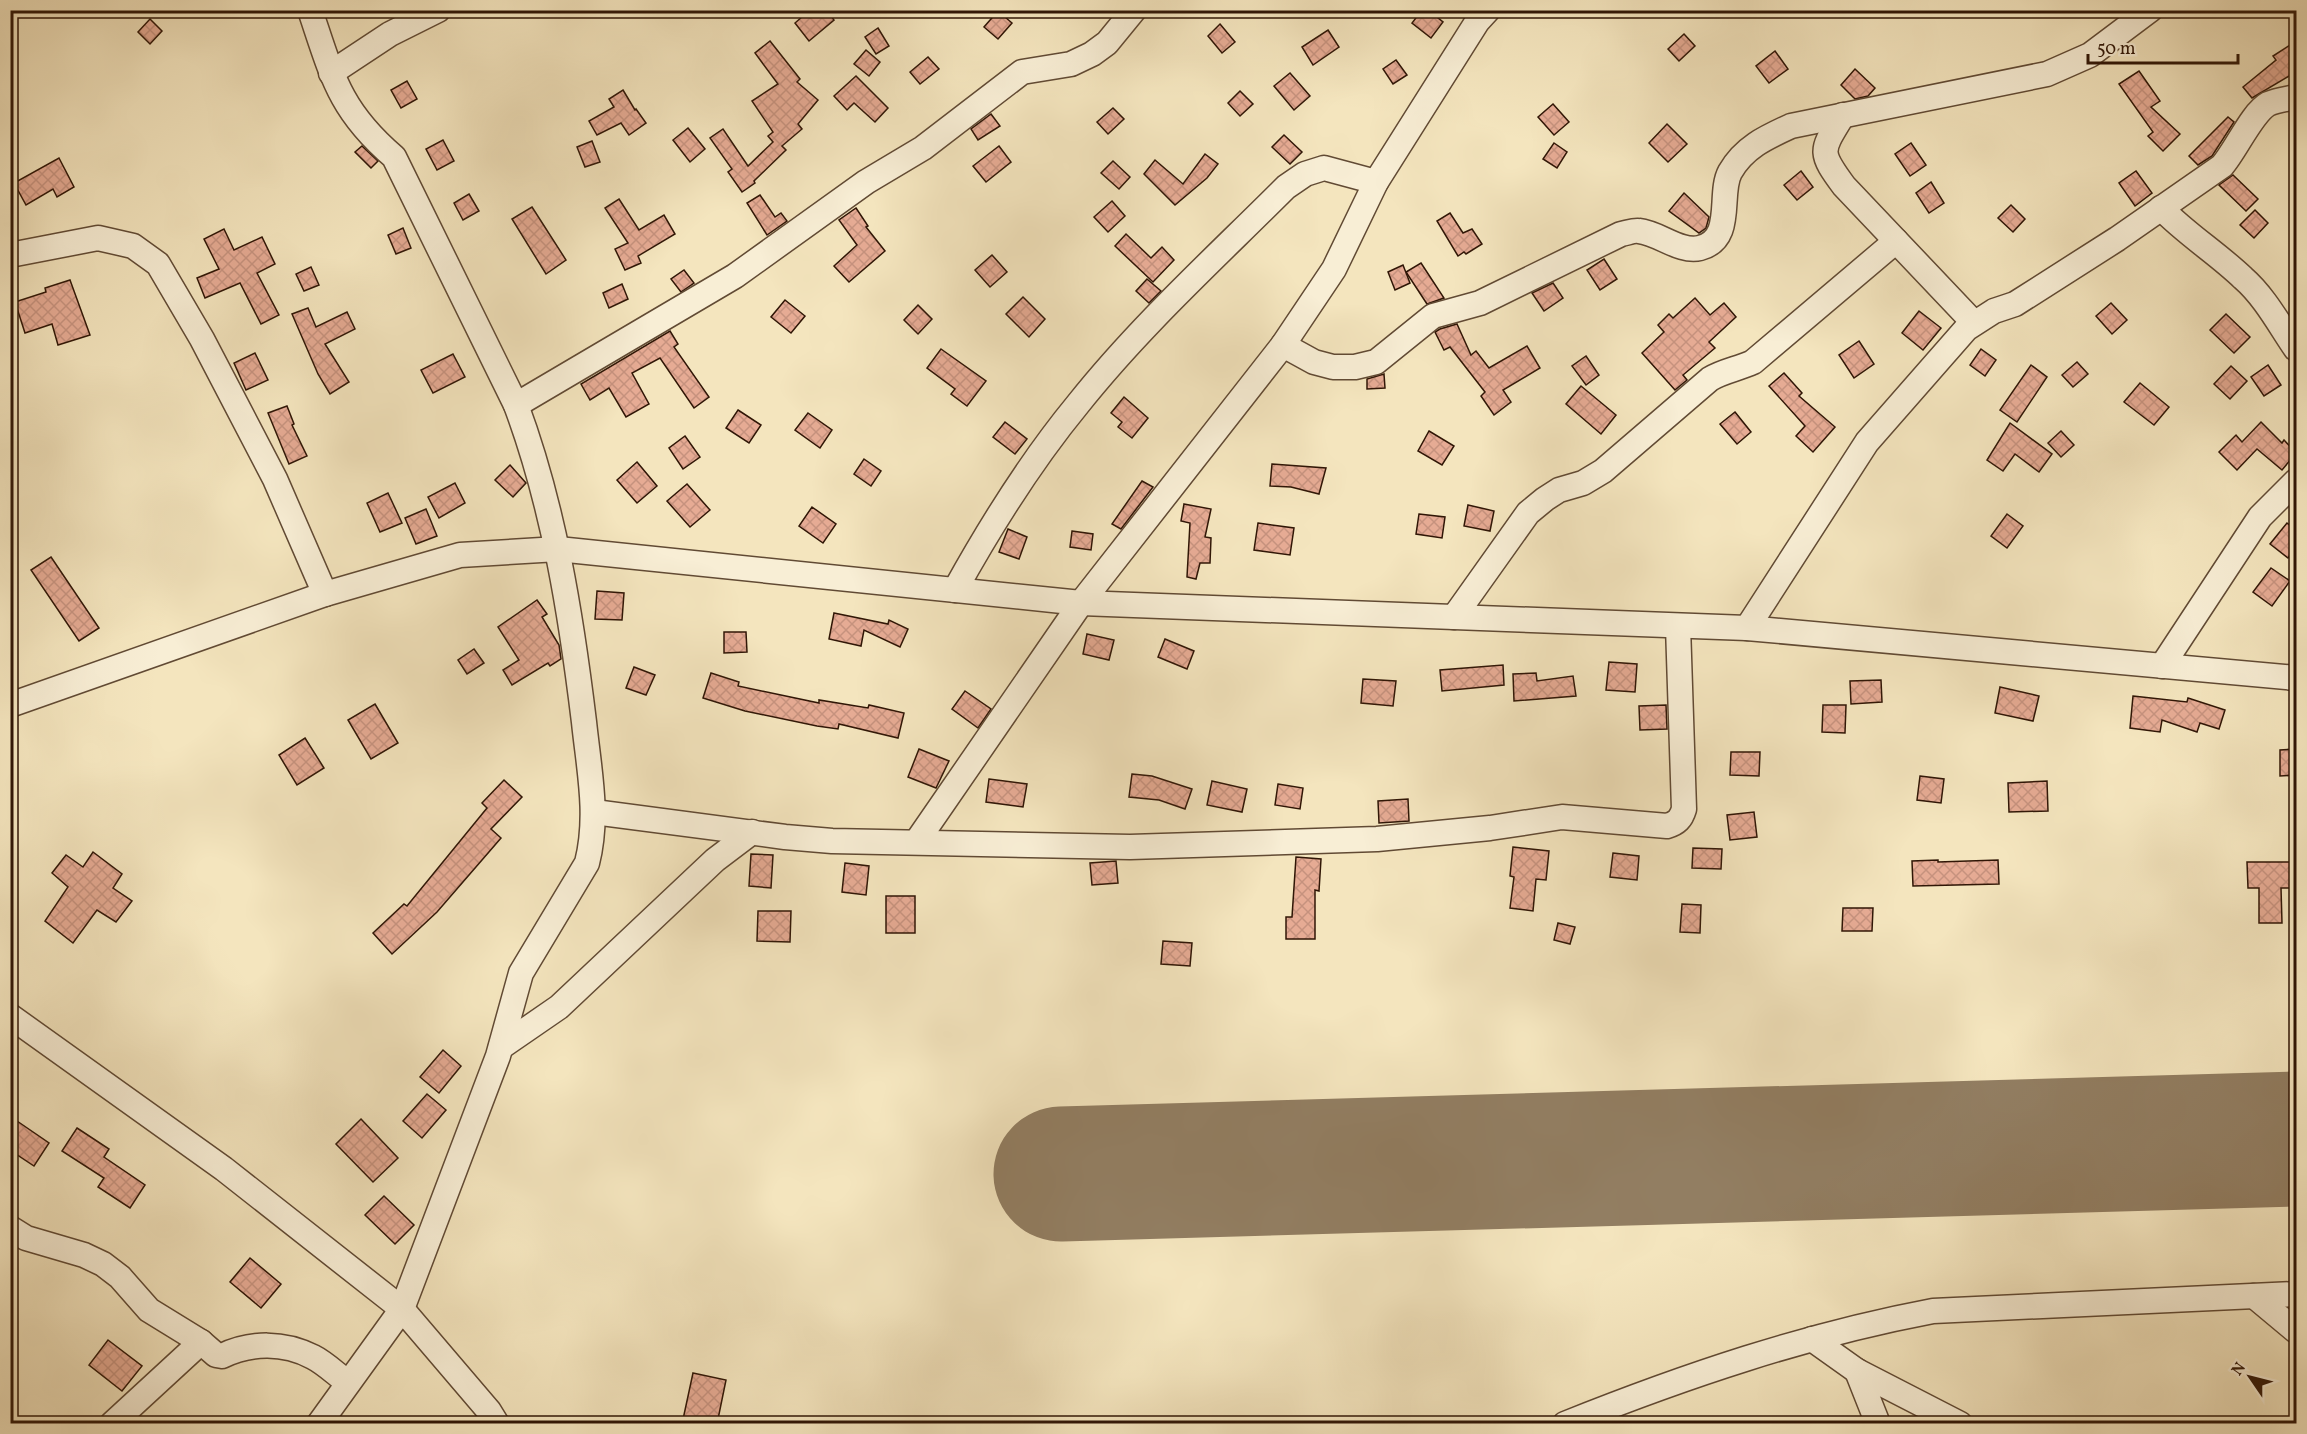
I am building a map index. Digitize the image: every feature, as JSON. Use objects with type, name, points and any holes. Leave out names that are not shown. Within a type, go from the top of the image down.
[{"type":"street","points":[[310,10],[336,86],[351,113],[372,138],[394,157],[516,405],[528,436],[558,549],[579,681],[594,812],[587,863],[521,972],[501,1047],[402,1309],[347,1382],[319,1424]]},
{"type":"street","points":[[331,73],[390,34],[438,10]]},
{"type":"street","points":[[516,405],[735,276],[866,182],[923,148],[1022,72],[1071,64],[1092,54],[1107,43],[1134,10]]},
{"type":"street","points":[[917,841],[1081,603],[1283,345],[1334,269],[1376,182],[1477,22],[1488,10]]},
{"type":"street","points":[[1283,345],[1314,362],[1333,367],[1355,367],[1376,362],[1433,316],[1480,303],[1621,234],[1638,230],[1689,249],[1703,247],[1715,238],[1725,220],[1725,192],[1729,174],[1741,156],[1758,141],[1791,126],[2047,74],[2090,55],[2150,10]]},
{"type":"street","points":[[1747,628],[1867,442],[1974,323],[2015,304],[2116,239],[2222,166],[2234,153],[2258,112],[2265,106],[2296,98]]},
{"type":"street","points":[[1843,115],[1826,142],[1827,163],[1844,186],[1974,323]]},
{"type":"street","points":[[955,590],[979,547],[1078,403],[1124,350],[1286,187],[1305,174],[1324,168],[1376,182]]},
{"type":"street","points":[[2161,208],[2180,227],[2253,287],[2296,349]]},
{"type":"street","points":[[10,255],[98,238],[133,246],[158,264],[202,339],[275,479],[325,594]]},
{"type":"street","points":[[1454,617],[1528,513],[1536,506],[1559,490],[1583,483],[1603,471],[1710,379],[1722,372],[1753,362],[1896,241]]},
{"type":"street","points":[[2162,666],[2260,517],[2296,481]]},
{"type":"street","points":[[10,705],[325,594],[460,555],[558,549],[1081,603],[1747,628],[2296,678]]},
{"type":"street","points":[[594,812],[832,841],[1130,847],[1365,839],[1490,828],[1562,817],[1667,826],[1675,823],[1682,816],[1684,809],[1678,626]]},
{"type":"street","points":[[501,1047],[559,1007],[707,868],[752,832]]},
{"type":"street","points":[[10,1016],[224,1169],[402,1309],[489,1411],[496,1424]]},
{"type":"street","points":[[10,1228],[26,1238],[84,1255],[103,1264],[120,1277],[149,1310],[201,1342],[216,1355],[222,1356],[258,1345],[290,1348],[314,1357],[347,1382]]},
{"type":"street","points":[[1565,1424],[1656,1387],[1726,1363],[1880,1321],[1933,1311],[2296,1294]]},
{"type":"street","points":[[2254,1296],[2296,1331]]},
{"type":"street","points":[[1812,1339],[1857,1371],[1960,1424]]},
{"type":"street","points":[[112,1424],[201,1342]]},
{"type":"street","points":[[1857,1371],[1878,1424]]},
{"type":"building","points":[[810,10],[827,10],[834,20],[809,41],[795,23]]},
{"type":"building","points":[[1422,10],[1428,10],[1443,22],[1431,38],[1412,23]]},
{"type":"building","points":[[998,11],[1012,23],[998,39],[984,27]]},
{"type":"building","points":[[150,19],[162,31],[150,44],[138,32]]},
{"type":"building","points":[[1220,24],[1235,42],[1222,53],[1208,36]]},
{"type":"building","points":[[878,28],[889,46],[876,54],[865,37]]},
{"type":"building","points":[[1328,30],[1339,47],[1313,65],[1302,47]]},
{"type":"building","points":[[1684,34],[1695,46],[1679,61],[1668,49]]},
{"type":"building","points":[[770,41],[800,79],[797,82],[818,100],[798,124],[802,129],[782,146],[786,150],[754,181],[755,183],[742,192],[728,172],[732,169],[710,138],[723,129],[748,166],[773,142],[768,136],[773,132],[752,101],[778,84],[755,53]]},
{"type":"building","points":[[2290,45],[2296,56],[2296,72],[2252,98],[2243,87],[2276,60],[2273,56]]},
{"type":"building","points":[[866,50],[880,62],[869,76],[854,64]]},
{"type":"building","points":[[1775,51],[1788,69],[1769,83],[1756,66]]},
{"type":"building","points":[[928,57],[939,69],[920,84],[910,72]]},
{"type":"building","points":[[1396,60],[1407,75],[1393,84],[1383,69]]},
{"type":"building","points":[[1855,69],[1875,88],[1868,96],[1855,99],[1841,85]]},
{"type":"building","points":[[2139,71],[2160,101],[2151,107],[2180,134],[2163,151],[2148,136],[2153,132],[2119,84]]},
{"type":"building","points":[[1290,73],[1310,96],[1294,110],[1274,86]]},
{"type":"building","points":[[856,76],[888,108],[875,122],[854,103],[847,110],[834,96]]},
{"type":"building","points":[[407,81],[417,99],[401,108],[391,90]]},
{"type":"building","points":[[623,90],[646,123],[629,135],[621,123],[597,135],[589,121],[614,107],[609,99]]},
{"type":"building","points":[[1240,91],[1253,104],[1240,116],[1228,103]]},
{"type":"building","points":[[1553,104],[1569,122],[1554,135],[1538,117]]},
{"type":"building","points":[[1113,108],[1124,119],[1108,134],[1097,122]]},
{"type":"building","points":[[991,114],[1000,126],[978,140],[971,129]]},
{"type":"building","points":[[2228,117],[2234,122],[2212,156],[2198,165],[2189,156]]},
{"type":"building","points":[[1667,124],[1687,144],[1668,162],[1649,143]]},
{"type":"building","points":[[688,128],[705,149],[690,162],[673,140]]},
{"type":"building","points":[[1284,135],[1302,152],[1290,164],[1272,147]]},
{"type":"building","points":[[443,140],[454,161],[437,170],[426,149]]},
{"type":"building","points":[[592,141],[600,162],[585,167],[577,147]]},
{"type":"building","points":[[1554,143],[1567,152],[1557,168],[1543,159]]},
{"type":"building","points":[[1911,143],[1926,165],[1910,176],[1895,154]]},
{"type":"building","points":[[362,146],[378,161],[371,168],[355,152]]},
{"type":"building","points":[[999,146],[1011,162],[986,182],[973,166]]},
{"type":"building","points":[[1205,154],[1218,164],[1207,178],[1175,205],[1144,174],[1155,160],[1183,184]]},
{"type":"building","points":[[59,158],[74,187],[57,197],[53,189],[26,205],[14,183]]},
{"type":"building","points":[[1113,161],[1130,177],[1119,189],[1101,173]]},
{"type":"building","points":[[1801,171],[1813,187],[1797,200],[1784,185]]},
{"type":"building","points":[[2136,171],[2152,193],[2135,206],[2119,183]]},
{"type":"building","points":[[2233,175],[2258,199],[2246,211],[2219,185]]},
{"type":"building","points":[[1931,182],[1944,203],[1929,213],[1916,193]]},
{"type":"building","points":[[1684,193],[1709,217],[1706,228],[1699,233],[1669,211]]},
{"type":"building","points":[[469,194],[479,211],[463,220],[454,203]]},
{"type":"building","points":[[760,195],[775,217],[781,213],[787,221],[767,235],[747,203]]},
{"type":"building","points":[[619,199],[639,230],[664,215],[675,234],[638,256],[641,263],[625,270],[615,249],[628,243],[605,208]]},
{"type":"building","points":[[1112,201],[1125,216],[1108,232],[1094,217]]},
{"type":"building","points":[[2011,205],[2025,219],[2013,232],[1998,218]]},
{"type":"building","points":[[532,207],[566,260],[546,274],[512,219]]},
{"type":"building","points":[[856,208],[868,226],[866,227],[885,251],[849,282],[834,266],[857,245],[839,220]]},
{"type":"building","points":[[2255,210],[2268,223],[2254,238],[2240,225]]},
{"type":"building","points":[[1450,213],[1463,233],[1472,229],[1482,244],[1458,256],[1437,221]]},
{"type":"building","points":[[403,228],[411,248],[396,254],[388,235]]},
{"type":"building","points":[[224,229],[234,250],[262,237],[275,264],[257,273],[279,315],[261,324],[240,283],[205,298],[197,278],[219,269],[204,239]]},
{"type":"building","points":[[1126,234],[1151,258],[1162,247],[1174,260],[1153,282],[1115,246]]},
{"type":"building","points":[[992,255],[1007,272],[990,287],[975,270]]},
{"type":"building","points":[[1604,259],[1617,279],[1600,290],[1587,270]]},
{"type":"building","points":[[1421,263],[1444,298],[1427,304],[1406,272]]},
{"type":"building","points":[[1403,265],[1410,283],[1395,290],[1388,272]]},
{"type":"building","points":[[311,267],[319,285],[304,291],[296,274]]},
{"type":"building","points":[[684,270],[694,283],[681,292],[671,279]]},
{"type":"building","points":[[1147,279],[1161,291],[1149,303],[1136,291]]},
{"type":"building","points":[[70,280],[90,335],[58,345],[52,324],[25,333],[15,302],[46,292],[45,288]]},
{"type":"building","points":[[1553,283],[1563,298],[1544,311],[1532,293]]},
{"type":"building","points":[[622,284],[628,299],[609,308],[603,293]]},
{"type":"building","points":[[1023,297],[1045,319],[1029,337],[1006,314]]},
{"type":"building","points":[[1695,298],[1710,315],[1724,303],[1736,317],[1709,342],[1715,348],[1683,375],[1687,380],[1675,390],[1642,353],[1664,332],[1658,325],[1669,314],[1673,318]]},
{"type":"building","points":[[785,300],[805,316],[791,333],[771,317]]},
{"type":"building","points":[[2111,303],[2127,320],[2112,334],[2096,316]]},
{"type":"building","points":[[918,305],[932,319],[918,334],[904,320]]},
{"type":"building","points":[[308,308],[316,327],[347,312],[355,329],[325,344],[349,382],[330,394],[318,374],[292,314]]},
{"type":"building","points":[[1919,311],[1941,328],[1923,350],[1902,333]]},
{"type":"building","points":[[2226,314],[2250,337],[2234,353],[2210,330]]},
{"type":"building","points":[[1457,324],[1471,355],[1476,351],[1489,368],[1527,346],[1540,368],[1503,390],[1511,402],[1494,415],[1481,396],[1485,392],[1450,347],[1444,350],[1435,332]]},
{"type":"building","points":[[670,331],[678,344],[674,347],[709,397],[694,408],[660,358],[632,373],[649,404],[626,417],[609,388],[590,400],[581,384]]},
{"type":"building","points":[[1859,341],[1874,364],[1854,378],[1839,355]]},
{"type":"building","points":[[941,349],[986,381],[967,406],[951,394],[955,389],[927,368]]},
{"type":"building","points":[[1981,349],[1996,360],[1985,376],[1970,365]]},
{"type":"building","points":[[255,353],[268,380],[246,390],[234,363]]},
{"type":"building","points":[[453,354],[465,377],[433,393],[421,370]]},
{"type":"building","points":[[1586,356],[1599,375],[1586,385],[1572,366]]},
{"type":"building","points":[[2077,362],[2088,374],[2073,387],[2062,375]]},
{"type":"building","points":[[2031,365],[2047,377],[2017,422],[2000,410]]},
{"type":"building","points":[[2268,365],[2281,385],[2264,396],[2251,377]]},
{"type":"building","points":[[2231,366],[2247,381],[2230,399],[2214,384]]},
{"type":"building","points":[[1784,373],[1802,393],[1799,396],[1835,427],[1813,452],[1796,436],[1805,426],[1769,386]]},
{"type":"building","points":[[1384,374],[1385,388],[1367,389],[1367,379]]},
{"type":"building","points":[[2140,383],[2169,407],[2154,425],[2124,402]]},
{"type":"building","points":[[1581,386],[1616,415],[1601,434],[1566,404]]},
{"type":"building","points":[[1124,397],[1148,418],[1132,438],[1118,427],[1122,422],[1111,413]]},
{"type":"building","points":[[287,406],[294,424],[292,425],[307,456],[289,464],[268,413]]},
{"type":"building","points":[[738,410],[761,425],[749,443],[726,428]]},
{"type":"building","points":[[1735,412],[1751,432],[1737,444],[1720,424]]},
{"type":"building","points":[[808,413],[832,430],[820,448],[795,430]]},
{"type":"building","points":[[1005,422],[1027,439],[1015,454],[993,437]]},
{"type":"building","points":[[2261,422],[2296,453],[2282,470],[2257,449],[2237,470],[2219,452],[2236,435],[2242,442]]},
{"type":"building","points":[[2010,423],[2052,454],[2039,472],[2015,454],[2003,471],[1987,460]]},
{"type":"building","points":[[1429,431],[1454,446],[1442,465],[1418,451]]},
{"type":"building","points":[[2061,431],[2074,445],[2061,457],[2048,443]]},
{"type":"building","points":[[685,436],[700,457],[683,469],[669,448]]},
{"type":"building","points":[[864,459],[881,471],[871,486],[854,474]]},
{"type":"building","points":[[637,462],[657,486],[637,503],[617,480]]},
{"type":"building","points":[[1272,464],[1326,468],[1319,494],[1291,487],[1270,486]]},
{"type":"building","points":[[510,465],[526,483],[513,497],[495,480]]},
{"type":"building","points":[[1142,481],[1153,487],[1121,529],[1112,524]]},
{"type":"building","points":[[455,483],[465,503],[439,518],[428,497]]},
{"type":"building","points":[[687,484],[710,510],[690,527],[667,501]]},
{"type":"building","points":[[388,493],[402,523],[380,532],[367,503]]},
{"type":"building","points":[[1184,504],[1211,509],[1205,537],[1211,538],[1210,563],[1200,563],[1196,579],[1187,577],[1190,523],[1181,521]]},
{"type":"building","points":[[1468,505],[1494,511],[1490,531],[1464,526]]},
{"type":"building","points":[[812,507],[836,524],[823,543],[799,526]]},
{"type":"building","points":[[426,509],[437,536],[416,544],[405,518]]},
{"type":"building","points":[[1419,514],[1445,517],[1442,538],[1416,534]]},
{"type":"building","points":[[2007,514],[2023,526],[2007,548],[1991,536]]},
{"type":"building","points":[[1258,523],[1294,528],[1290,555],[1254,550]]},
{"type":"building","points":[[2287,523],[2296,530],[2296,547],[2288,558],[2270,544]]},
{"type":"building","points":[[1008,529],[1027,537],[1019,559],[999,552]]},
{"type":"building","points":[[1072,531],[1093,534],[1091,550],[1070,547]]},
{"type":"building","points":[[51,557],[99,628],[79,641],[31,570]]},
{"type":"building","points":[[2271,568],[2290,581],[2272,606],[2253,592]]},
{"type":"building","points":[[597,591],[624,593],[622,620],[595,619]]},
{"type":"building","points":[[537,600],[547,614],[542,617],[559,645],[561,659],[550,666],[548,663],[512,685],[503,670],[519,660],[498,627]]},
{"type":"building","points":[[834,613],[888,624],[889,620],[908,629],[900,647],[864,630],[861,646],[829,639]]},
{"type":"building","points":[[724,632],[746,632],[747,652],[724,653]]},
{"type":"building","points":[[1087,634],[1114,640],[1109,660],[1083,654]]},
{"type":"building","points":[[1165,639],[1194,651],[1187,669],[1158,657]]},
{"type":"building","points":[[474,649],[484,663],[467,674],[458,660]]},
{"type":"building","points":[[1609,662],[1637,664],[1635,692],[1606,690]]},
{"type":"building","points":[[1503,665],[1504,685],[1442,691],[1440,670]]},
{"type":"building","points":[[634,667],[655,675],[646,695],[626,688]]},
{"type":"building","points":[[711,673],[739,682],[738,686],[819,703],[819,700],[868,708],[869,705],[904,713],[898,738],[839,724],[838,729],[817,726],[745,711],[703,698]]},
{"type":"building","points":[[1536,673],[1537,681],[1573,676],[1576,696],[1514,701],[1513,674]]},
{"type":"building","points":[[1363,679],[1396,681],[1393,706],[1361,703]]},
{"type":"building","points":[[1881,680],[1882,702],[1851,704],[1850,681]]},
{"type":"building","points":[[2000,687],[2039,696],[2033,721],[1995,713]]},
{"type":"building","points":[[965,691],[991,709],[978,728],[952,709]]},
{"type":"building","points":[[2133,696],[2187,702],[2188,698],[2225,710],[2219,729],[2200,723],[2197,732],[2162,720],[2160,732],[2130,728]]},
{"type":"building","points":[[375,704],[398,743],[371,759],[348,720]]},
{"type":"building","points":[[1666,705],[1667,729],[1640,730],[1639,706]]},
{"type":"building","points":[[1823,705],[1846,705],[1845,733],[1822,732]]},
{"type":"building","points":[[305,738],[324,768],[297,785],[279,755]]},
{"type":"building","points":[[919,749],[949,761],[936,788],[908,777]]},
{"type":"building","points":[[2296,749],[2296,775],[2280,776],[2280,750]]},
{"type":"building","points":[[1731,752],[1760,752],[1759,776],[1730,775]]},
{"type":"building","points":[[1132,774],[1152,776],[1192,789],[1185,809],[1159,800],[1129,797]]},
{"type":"building","points":[[1920,776],[1944,779],[1941,803],[1917,800]]},
{"type":"building","points":[[989,779],[1027,784],[1023,807],[986,802]]},
{"type":"building","points":[[504,780],[522,797],[491,829],[501,838],[437,912],[392,954],[373,933],[404,904],[407,906],[487,808],[482,803]]},
{"type":"building","points":[[1212,781],[1247,789],[1242,812],[1207,805]]},
{"type":"building","points":[[2047,781],[2048,811],[2009,812],[2008,783]]},
{"type":"building","points":[[1278,784],[1303,788],[1300,809],[1275,805]]},
{"type":"building","points":[[1408,799],[1409,821],[1379,823],[1378,801]]},
{"type":"building","points":[[1754,812],[1757,837],[1730,840],[1727,815]]},
{"type":"building","points":[[1513,847],[1549,851],[1546,880],[1536,879],[1533,911],[1510,908],[1514,877],[1510,876]]},
{"type":"building","points":[[1693,848],[1722,849],[1721,869],[1692,868]]},
{"type":"building","points":[[93,852],[122,874],[113,888],[132,901],[116,922],[97,910],[73,943],[45,921],[68,887],[52,873],[66,855],[83,867]]},
{"type":"building","points":[[1613,853],[1639,856],[1637,880],[1610,877]]},
{"type":"building","points":[[751,854],[773,855],[771,888],[749,886]]},
{"type":"building","points":[[1296,857],[1321,859],[1319,891],[1315,890],[1315,939],[1286,939],[1286,917],[1292,917]]},
{"type":"building","points":[[1938,860],[1938,862],[1998,860],[1999,884],[1913,886],[1912,861]]},
{"type":"building","points":[[1116,861],[1118,883],[1092,885],[1090,863]]},
{"type":"building","points":[[2247,862],[2296,862],[2296,888],[2281,888],[2282,923],[2259,923],[2259,888],[2248,888]]},
{"type":"building","points":[[845,863],[869,866],[866,895],[842,892]]},
{"type":"building","points":[[886,896],[915,896],[915,933],[886,933]]},
{"type":"building","points":[[1682,904],[1701,905],[1700,933],[1680,932]]},
{"type":"building","points":[[1843,908],[1873,908],[1872,931],[1842,931]]},
{"type":"building","points":[[758,911],[791,911],[790,942],[757,941]]},
{"type":"building","points":[[1558,923],[1575,927],[1570,944],[1554,940]]},
{"type":"building","points":[[1163,941],[1192,943],[1190,966],[1161,964]]},
{"type":"building","points":[[443,1050],[461,1066],[439,1093],[420,1077]]},
{"type":"building","points":[[427,1094],[446,1110],[422,1138],[403,1121]]},
{"type":"building","points":[[361,1119],[398,1158],[373,1182],[336,1144]]},
{"type":"building","points":[[17,1121],[49,1143],[34,1166],[10,1150],[10,1132]]},
{"type":"building","points":[[77,1128],[109,1149],[104,1157],[145,1185],[130,1208],[98,1187],[104,1178],[62,1151]]},
{"type":"building","points":[[384,1196],[414,1225],[395,1244],[365,1215]]},
{"type":"building","points":[[250,1258],[281,1284],[261,1308],[230,1282]]},
{"type":"building","points":[[108,1340],[142,1366],[122,1391],[89,1365]]},
{"type":"building","points":[[693,1373],[726,1380],[717,1424],[682,1424]]},
{"type":"runway","points":[[1061,1174],[2296,1139]]}]
